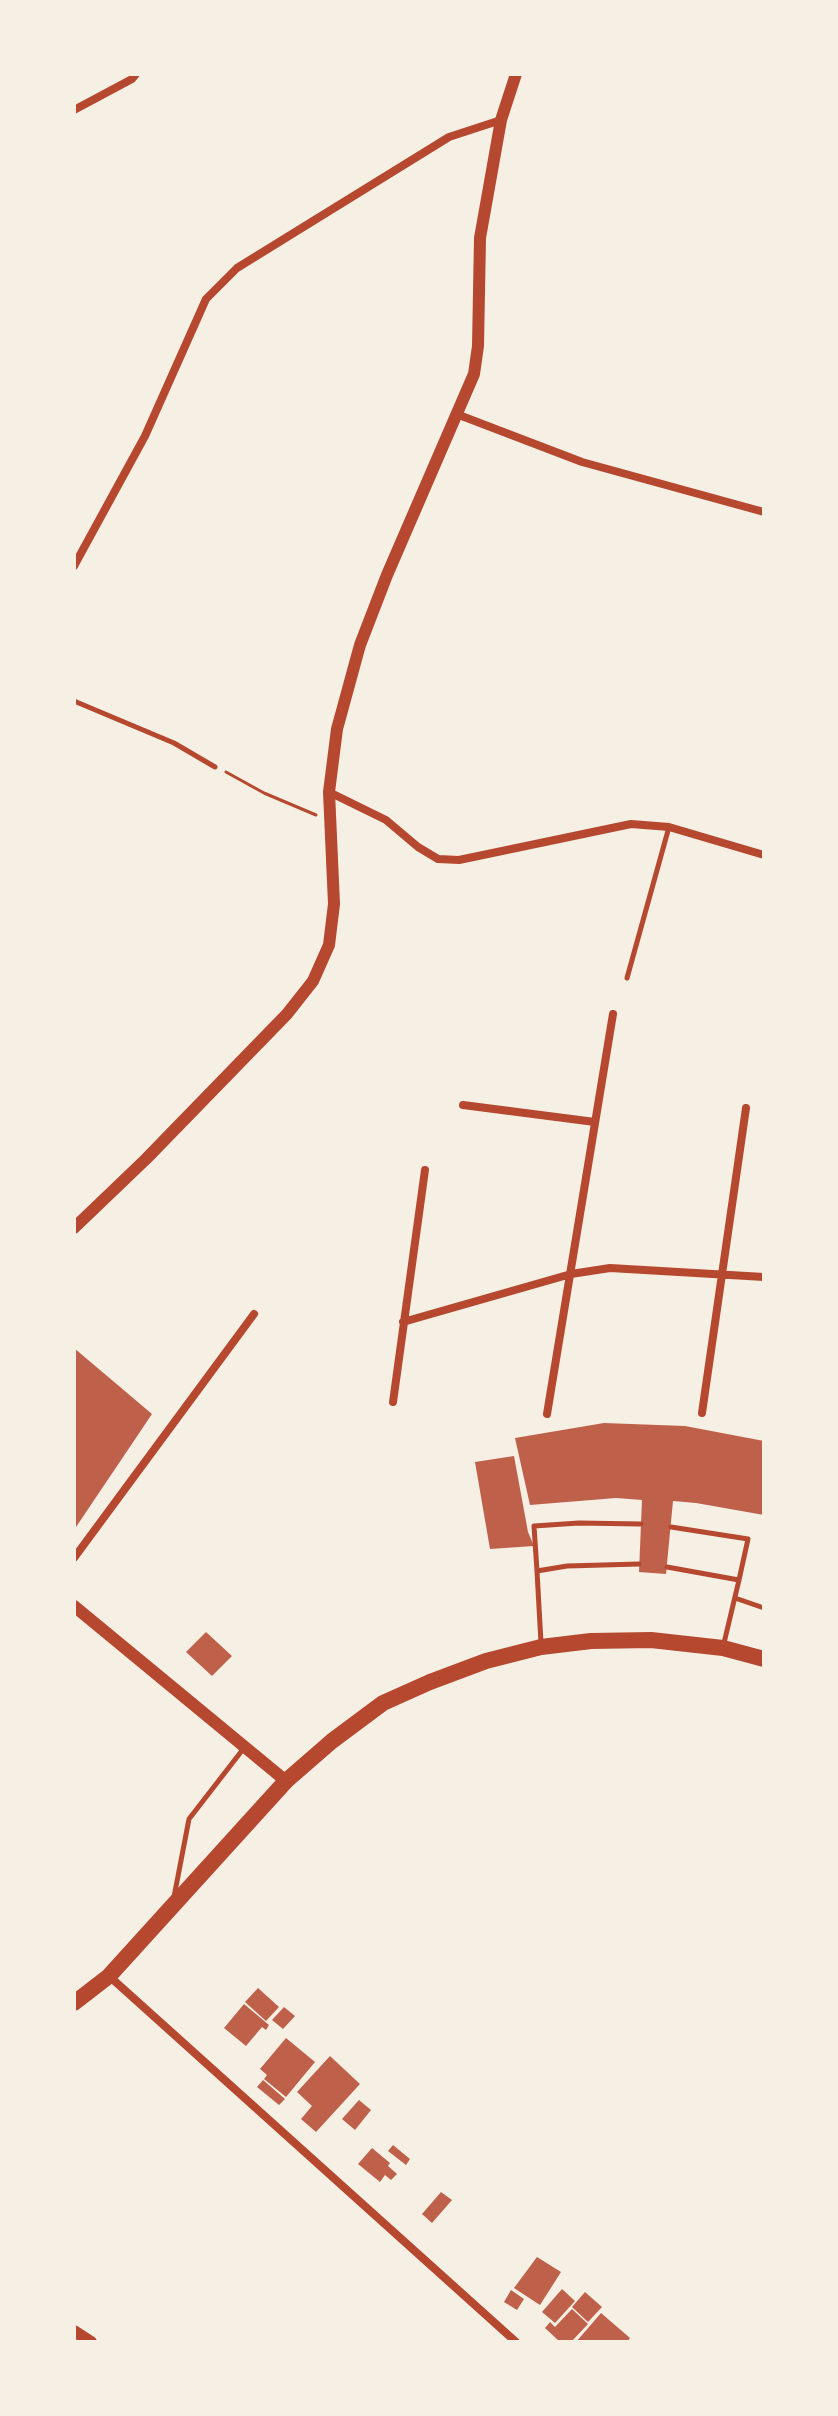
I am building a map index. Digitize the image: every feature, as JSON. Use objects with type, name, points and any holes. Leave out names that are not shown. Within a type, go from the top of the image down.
[{"type":"highway","points":[[74,2003],[109,1976],[286,1781],[383,1703],[486,1661],[541,1647],[591,1641],[651,1640],[723,1648],[764,1659]]},
{"type":"street","points":[[74,110],[136,74]]},
{"type":"street","points":[[74,1228],[247,1057],[313,981],[329,945],[334,904],[329,792],[337,729],[360,645],[387,575],[459,415],[474,374],[480,238],[501,120],[516,74]]},
{"type":"street","points":[[74,566],[145,436],[206,299],[237,268],[449,137],[501,120]]},
{"type":"street","points":[[459,415],[582,462],[764,512]]},
{"type":"street","points":[[329,792],[386,820],[418,847],[438,859],[459,860],[631,824],[669,827],[764,855]]},
{"type":"street","points":[[547,1414],[613,1014]]},
{"type":"street","points":[[463,1105],[595,1122]]},
{"type":"street","points":[[702,1413],[746,1108]]},
{"type":"street","points":[[393,1402],[425,1170]]},
{"type":"street","points":[[403,1322],[571,1274],[610,1268],[764,1277]]},
{"type":"street","points":[[74,1558],[254,1314]]},
{"type":"street","points":[[74,1606],[286,1781]]},
{"type":"street","points":[[109,1976],[516,2342]]},
{"type":"street","points":[[74,2331],[91,2342]]},
{"type":"lane","points":[[74,701],[174,743],[215,767]]},
{"type":"lane","points":[[627,978],[669,827]]},
{"type":"lane","points":[[541,1647],[534,1526],[641,1524]]},
{"type":"lane","points":[[671,1527],[748,1539],[723,1648]]},
{"type":"lane","points":[[537,1571],[567,1566],[639,1564]]},
{"type":"lane","points":[[667,1567],[739,1580]]},
{"type":"lane","points":[[735,1598],[764,1608]]},
{"type":"lane","points":[[172,1907],[189,1819],[245,1747]]},
{"type":"path","points":[[215,767],[264,793],[329,821]]},
{"type":"building","points":[[74,1348],[152,1414],[74,1530]]},
{"type":"building","points":[[604,1423],[685,1426],[764,1441],[764,1515],[673,1501],[666,1574],[639,1572],[642,1500],[616,1498],[530,1505],[515,1438]]},
{"type":"building","points":[[514,1456],[528,1532],[534,1546],[490,1549],[475,1462]]},
{"type":"building","points":[[206,1632],[232,1656],[212,1676],[186,1652]]},
{"type":"building","points":[[258,1988],[279,2007],[266,2021],[245,2002]]},
{"type":"building","points":[[244,2004],[269,2025],[266,2030],[262,2027],[246,2046],[224,2028]]},
{"type":"building","points":[[284,2007],[295,2016],[283,2029],[272,2020]]},
{"type":"building","points":[[286,2038],[315,2062],[286,2097],[264,2079],[267,2075],[260,2069]]},
{"type":"building","points":[[330,2056],[360,2084],[316,2132],[301,2119],[312,2106],[297,2092]]},
{"type":"building","points":[[263,2080],[285,2099],[279,2105],[257,2087]]},
{"type":"building","points":[[359,2100],[371,2110],[355,2130],[342,2119]]},
{"type":"building","points":[[393,2145],[410,2159],[406,2165],[388,2151]]},
{"type":"building","points":[[372,2148],[390,2163],[388,2166],[397,2174],[391,2180],[385,2175],[380,2182],[358,2164]]},
{"type":"building","points":[[441,2192],[452,2200],[432,2223],[422,2214]]},
{"type":"building","points":[[537,2257],[561,2272],[540,2305],[514,2288]]},
{"type":"building","points":[[562,2289],[575,2301],[555,2323],[542,2312]]},
{"type":"building","points":[[511,2290],[524,2299],[517,2310],[504,2302]]},
{"type":"building","points":[[585,2292],[602,2307],[588,2322],[572,2307]]},
{"type":"building","points":[[572,2309],[588,2324],[571,2342],[560,2342],[545,2328],[550,2322],[555,2327]]},
{"type":"building","points":[[601,2313],[630,2338],[627,2342],[576,2342]]}]
